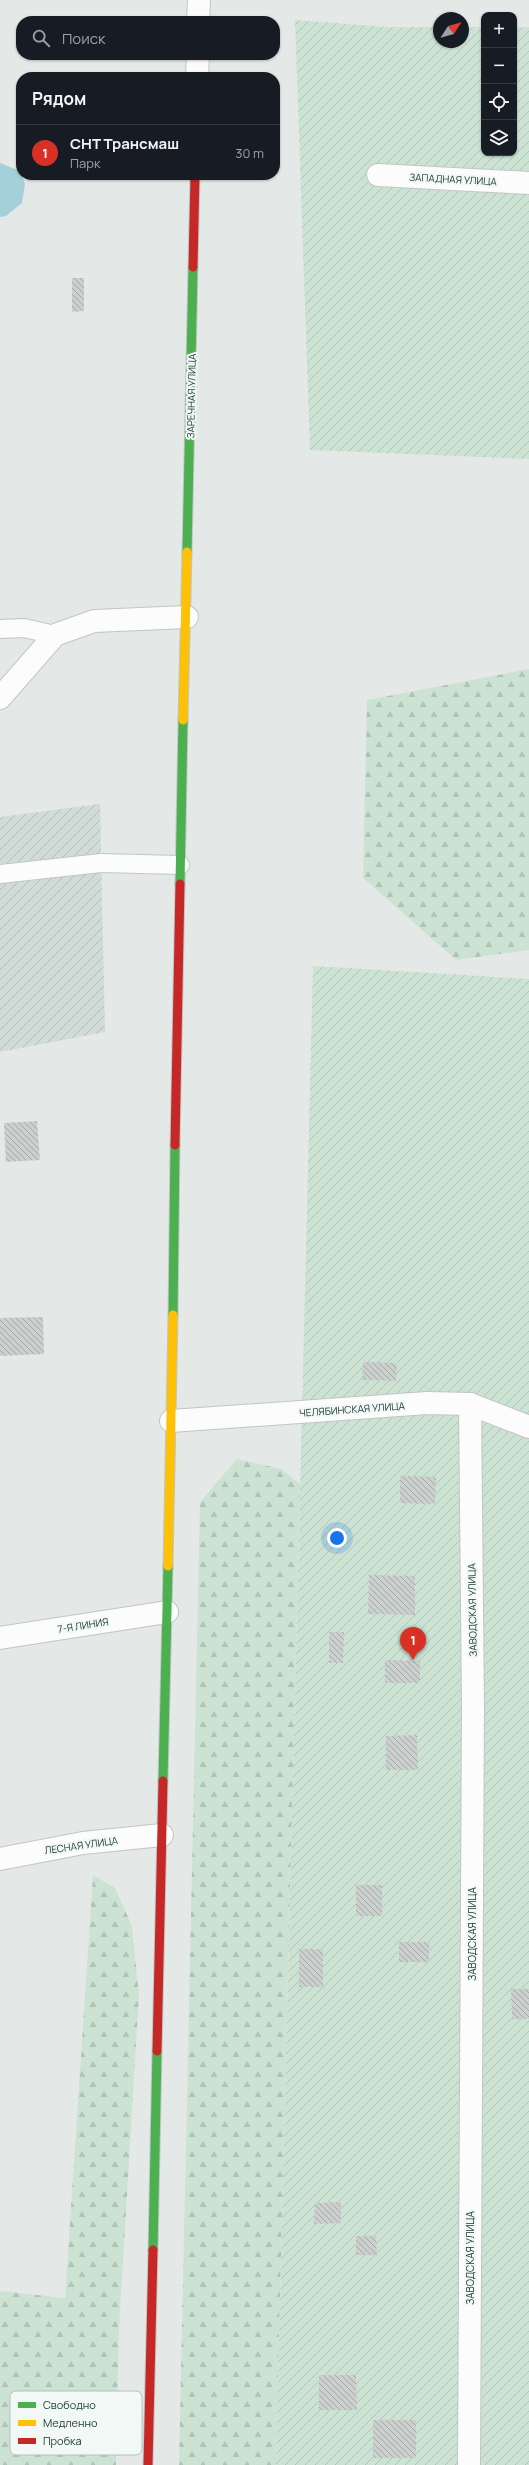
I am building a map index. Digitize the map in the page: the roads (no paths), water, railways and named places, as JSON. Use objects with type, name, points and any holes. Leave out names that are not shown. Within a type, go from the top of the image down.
[{"type":"street","points":[[198,16],[199,0]]},
{"type":"street","points":[[197,72],[198,60]]},
{"type":"street","name":"ЗАПАДНАЯ УЛИЦА","points":[[378,174],[529,183]]},
{"type":"street","name":"ЗАРЕЧНАЯ УЛИЦА","points":[[148,2465],[171,1421],[180,865],[187,617],[196,180]]},
{"type":"street","points":[[0,698],[55,635],[94,621],[187,617]]},
{"type":"street","name":"ЧЕЛЯБИНСКАЯ УЛИЦА","points":[[171,1421],[427,1403],[470,1404],[529,1427]]},
{"type":"street","name":"ЗАВОДСКАЯ УЛИЦА","points":[[469,2465],[473,1707],[470,1404]]},
{"type":"street","name":"7-Я ЛИНИЯ","points":[[0,1638],[167,1612]]},
{"type":"street","name":"ЛЕСНАЯ УЛИЦА","points":[[0,1859],[83,1843],[162,1835]]},
{"type":"lane","points":[[0,629],[24,628],[55,635]]},
{"type":"lane","points":[[0,874],[101,863],[180,865]]},
{"type":"water","points":[[0,163],[16,169],[16,180],[23,180],[25,184],[22,203],[6,216],[0,217]]},
{"type":"place","name":"СНТ Трансмаш","points":[[413,1660]]}]
